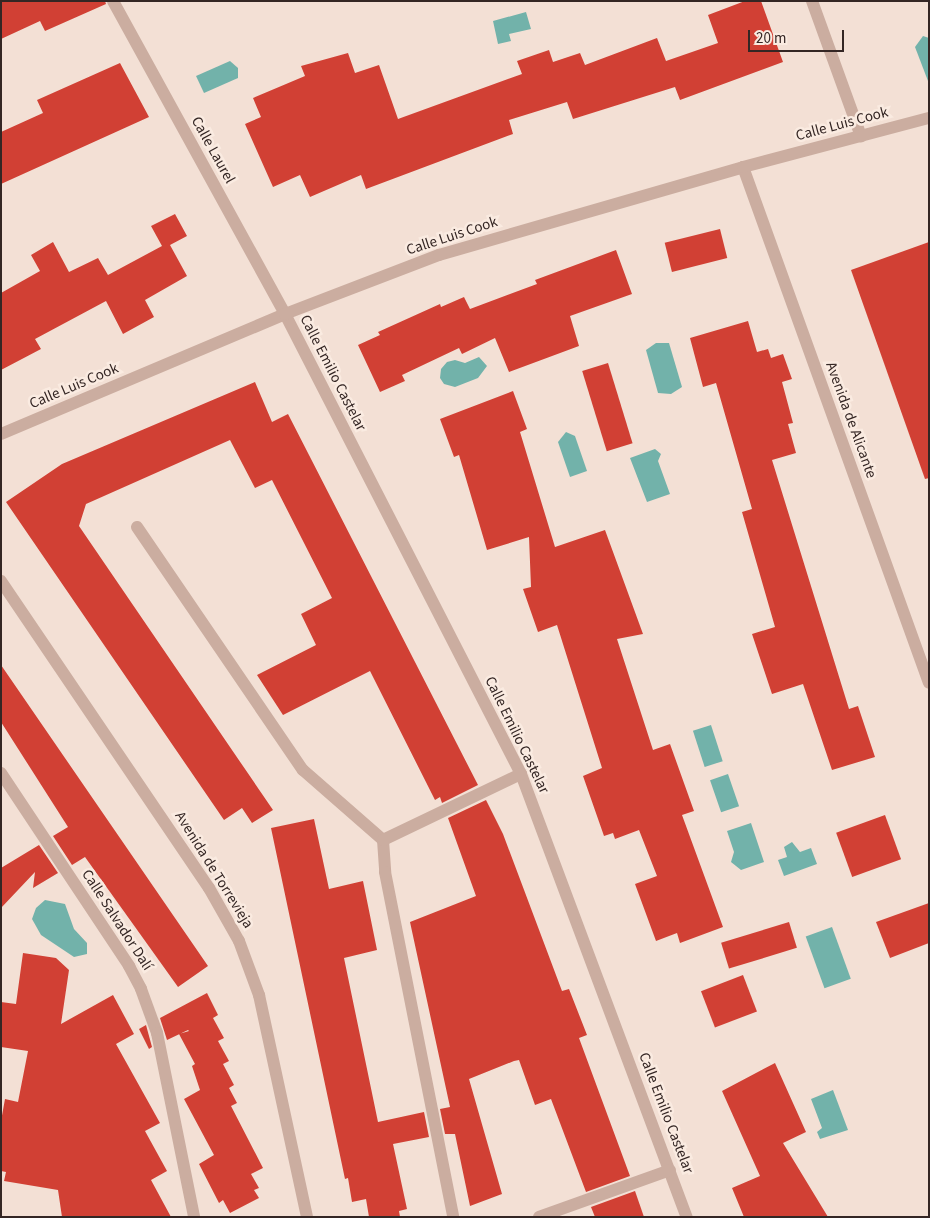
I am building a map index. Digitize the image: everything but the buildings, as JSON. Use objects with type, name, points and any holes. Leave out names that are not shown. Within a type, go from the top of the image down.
[{"type":"street","name":"Calle Laurel","points":[[113,1],[284,314]]},
{"type":"street","points":[[812,1],[861,136]]},
{"type":"street","name":"Calle Luis Cook","points":[[1,434],[284,314],[439,255],[743,167],[929,118]]},
{"type":"street","name":"Avenida de Alicante","points":[[743,167],[929,683]]},
{"type":"street","name":"Calle Emilio Castelar","points":[[284,314],[521,774],[687,1217]]},
{"type":"street","points":[[137,527],[302,770],[383,840],[384,872],[453,1217]]},
{"type":"street","name":"Avenida de Torrevieja","points":[[1,582],[209,888],[239,941],[259,995],[307,1217]]},
{"type":"street","name":"Calle Salvador Dalí","points":[[1,773],[130,966],[141,989],[157,1033],[194,1217]]},
{"type":"street","points":[[383,840],[521,774]]},
{"type":"street","points":[[539,1217],[670,1170]]},
{"type":"water","points":[[526,12],[531,29],[509,34],[511,41],[498,44],[493,21]]},
{"type":"water","points":[[923,36],[929,38],[928,81],[915,47]]},
{"type":"water","points":[[230,61],[238,68],[238,78],[204,93],[196,76]]},
{"type":"water","points":[[656,343],[669,343],[682,387],[671,394],[658,393],[646,350]]},
{"type":"water","points":[[479,357],[487,366],[478,378],[455,387],[444,384],[440,378],[441,369],[447,362],[455,360],[465,363]]},
{"type":"water","points":[[566,432],[575,436],[587,471],[570,477],[558,442]]},
{"type":"water","points":[[655,449],[661,454],[658,461],[670,494],[647,502],[630,458]]},
{"type":"water","points":[[711,725],[723,761],[705,767],[693,731]]},
{"type":"water","points":[[728,774],[739,806],[721,812],[710,780]]},
{"type":"water","points":[[751,823],[764,862],[741,870],[731,862],[734,852],[727,831]]},
{"type":"water","points":[[792,842],[800,852],[811,848],[817,864],[784,876],[778,860],[787,857],[784,847]]},
{"type":"water","points":[[45,900],[65,904],[74,929],[87,943],[87,954],[74,957],[41,935],[32,919],[36,908]]},
{"type":"water","points":[[832,927],[851,979],[824,988],[806,937]]},
{"type":"water","points":[[833,1090],[848,1130],[820,1139],[817,1132],[822,1128],[811,1099]]}]
